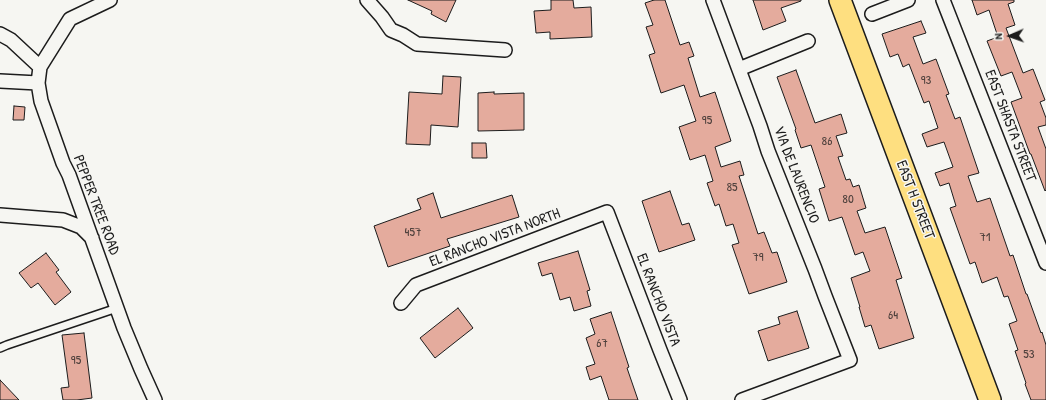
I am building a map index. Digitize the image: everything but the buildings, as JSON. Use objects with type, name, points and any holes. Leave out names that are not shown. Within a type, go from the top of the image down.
[{"type":"main road","name":"EAST H STREET","points":[[840,0],[990,400]]},
{"type":"street","points":[[0,34],[11,40],[40,67],[70,19],[110,0]]},
{"type":"street","points":[[367,0],[391,30],[403,35],[417,44],[505,50]]},
{"type":"street","name":"VIA DE LAURENCIO","points":[[714,0],[768,151],[816,269],[850,360],[742,400]]},
{"type":"street","points":[[872,14],[908,0]]},
{"type":"street","name":"EAST SHASTA STREET","points":[[943,0],[1046,263]]},
{"type":"street","points":[[739,69],[808,41]]},
{"type":"street","name":"PEPPER TREE ROAD","points":[[40,67],[38,83],[41,101],[63,163],[93,239],[117,308],[153,400]]},
{"type":"street","points":[[0,81],[38,83]]},
{"type":"street","name":"EL RANCHO VISTA NORTH","points":[[400,304],[416,285],[607,212]]},
{"type":"street","name":"EL RANCHO VISTA","points":[[607,212],[680,400]]},
{"type":"street","points":[[0,215],[63,220],[81,227],[93,239]]},
{"type":"lane","points":[[0,348],[117,308]]}]
